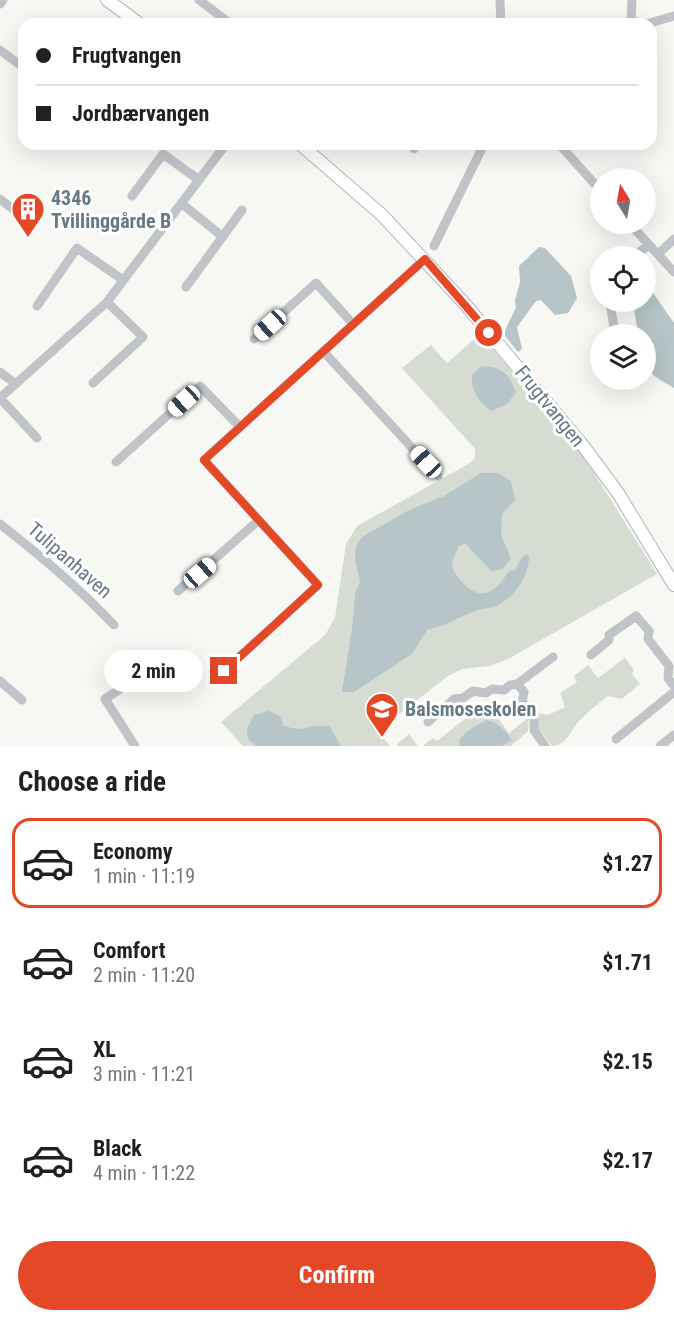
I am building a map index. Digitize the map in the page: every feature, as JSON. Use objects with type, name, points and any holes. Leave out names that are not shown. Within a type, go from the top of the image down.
[{"type":"street","points":[[0,4],[3,0]]},
{"type":"street","points":[[108,0],[132,18]]},
{"type":"street","points":[[199,0],[223,18]]},
{"type":"street","points":[[500,0],[501,18]]},
{"type":"street","points":[[628,18],[632,0]]},
{"type":"street","points":[[657,21],[674,16]]},
{"type":"street","points":[[0,50],[18,64]]},
{"type":"street","points":[[37,438],[0,398],[107,302],[222,150]]},
{"type":"street","name":"Frugtvangen","points":[[307,150],[382,215],[465,304],[584,447],[618,493],[673,582]]},
{"type":"street","points":[[434,246],[481,150]]},
{"type":"street","points":[[564,150],[590,179]]},
{"type":"street","points":[[132,196],[163,154],[199,180]]},
{"type":"street","points":[[0,199],[23,217]]},
{"type":"street","points":[[182,203],[223,237]]},
{"type":"street","points":[[186,287],[242,210]]},
{"type":"street","points":[[639,234],[674,272]]},
{"type":"street","points":[[658,254],[674,240]]},
{"type":"street","points":[[37,306],[77,248],[123,280]]},
{"type":"street","points":[[224,671],[318,585],[204,460],[425,259]]},
{"type":"street","points":[[254,339],[316,283],[353,324]]},
{"type":"street","points":[[93,383],[143,337],[107,302]]},
{"type":"street","points":[[323,351],[438,476]]},
{"type":"street","points":[[0,372],[16,384]]},
{"type":"street","points":[[116,462],[200,386],[240,427]]},
{"type":"street","points":[[178,591],[259,520]]},
{"type":"street","name":"Tulipanhaven","points":[[0,524],[41,556],[114,625]]},
{"type":"street","points":[[591,655],[609,640],[609,635],[636,616],[649,632],[648,639],[669,666],[668,678],[674,686]]},
{"type":"street","points":[[428,722],[454,699],[463,698],[473,691],[486,693],[492,689],[504,690],[510,685],[517,684],[553,657]]},
{"type":"street","points":[[135,746],[105,699],[137,678]]},
{"type":"street","points":[[0,681],[22,700]]},
{"type":"street","points":[[517,684],[524,692],[522,701],[534,716],[534,730],[545,746]]},
{"type":"street","points":[[616,739],[674,692]]},
{"type":"street","points":[[661,746],[674,735]]},
{"type":"shaded area","points":[[539,247],[545,248],[571,276],[577,298],[568,313],[555,315],[541,300],[536,301],[517,327],[522,349],[518,352],[505,336],[505,331],[516,307],[515,300],[520,282],[519,266]]},
{"type":"shaded area","points":[[656,297],[674,323],[674,388],[656,377],[656,324],[636,324],[635,312],[656,312]]},
{"type":"shaded area","points":[[480,334],[581,452],[657,574],[508,659],[490,666],[462,669],[448,676],[384,726],[379,733],[390,746],[243,746],[221,722],[325,635],[335,618],[346,544],[357,526],[470,463],[475,458],[475,449],[402,368],[431,345],[447,363]]},
{"type":"shaded area","points":[[481,366],[504,372],[511,380],[516,393],[507,404],[491,411],[474,391],[472,375]]},
{"type":"shaded area","points":[[481,473],[498,473],[511,481],[515,500],[502,514],[501,535],[511,559],[502,569],[491,571],[465,543],[459,546],[453,560],[453,568],[468,588],[475,592],[487,592],[493,590],[509,571],[515,570],[522,557],[527,554],[529,556],[526,572],[519,586],[507,599],[493,607],[477,610],[427,630],[412,654],[354,692],[342,692],[355,594],[360,582],[355,559],[356,546],[362,537],[411,509],[444,496]]},
{"type":"shaded area","points":[[625,658],[634,670],[632,674],[640,684],[622,699],[608,696],[578,722],[566,739],[552,746],[538,728],[538,713],[548,715],[565,707],[560,693],[577,682],[574,676],[588,665],[598,678]]},
{"type":"shaded area","points":[[486,710],[494,719],[497,717],[509,733],[529,717],[528,731],[511,746],[423,746],[433,738],[437,741],[471,714],[476,718]]},
{"type":"shaded area","points":[[269,711],[280,716],[283,725],[291,728],[330,727],[341,746],[256,746],[248,739],[247,729],[254,715]]},
{"type":"shaded area","points":[[486,720],[501,727],[512,740],[502,746],[460,746],[459,741],[466,733]]},
{"type":"shaded area","points":[[409,734],[418,746],[398,746],[397,744]]},
{"type":"place","name":"4346 Tvillinggårde B","points":[[28,238]]},
{"type":"place","name":"Balsmoseskolen","points":[[382,738]]},
{"type":"route","points":[[224,671],[318,585],[204,460],[425,259],[489,333]]}]
